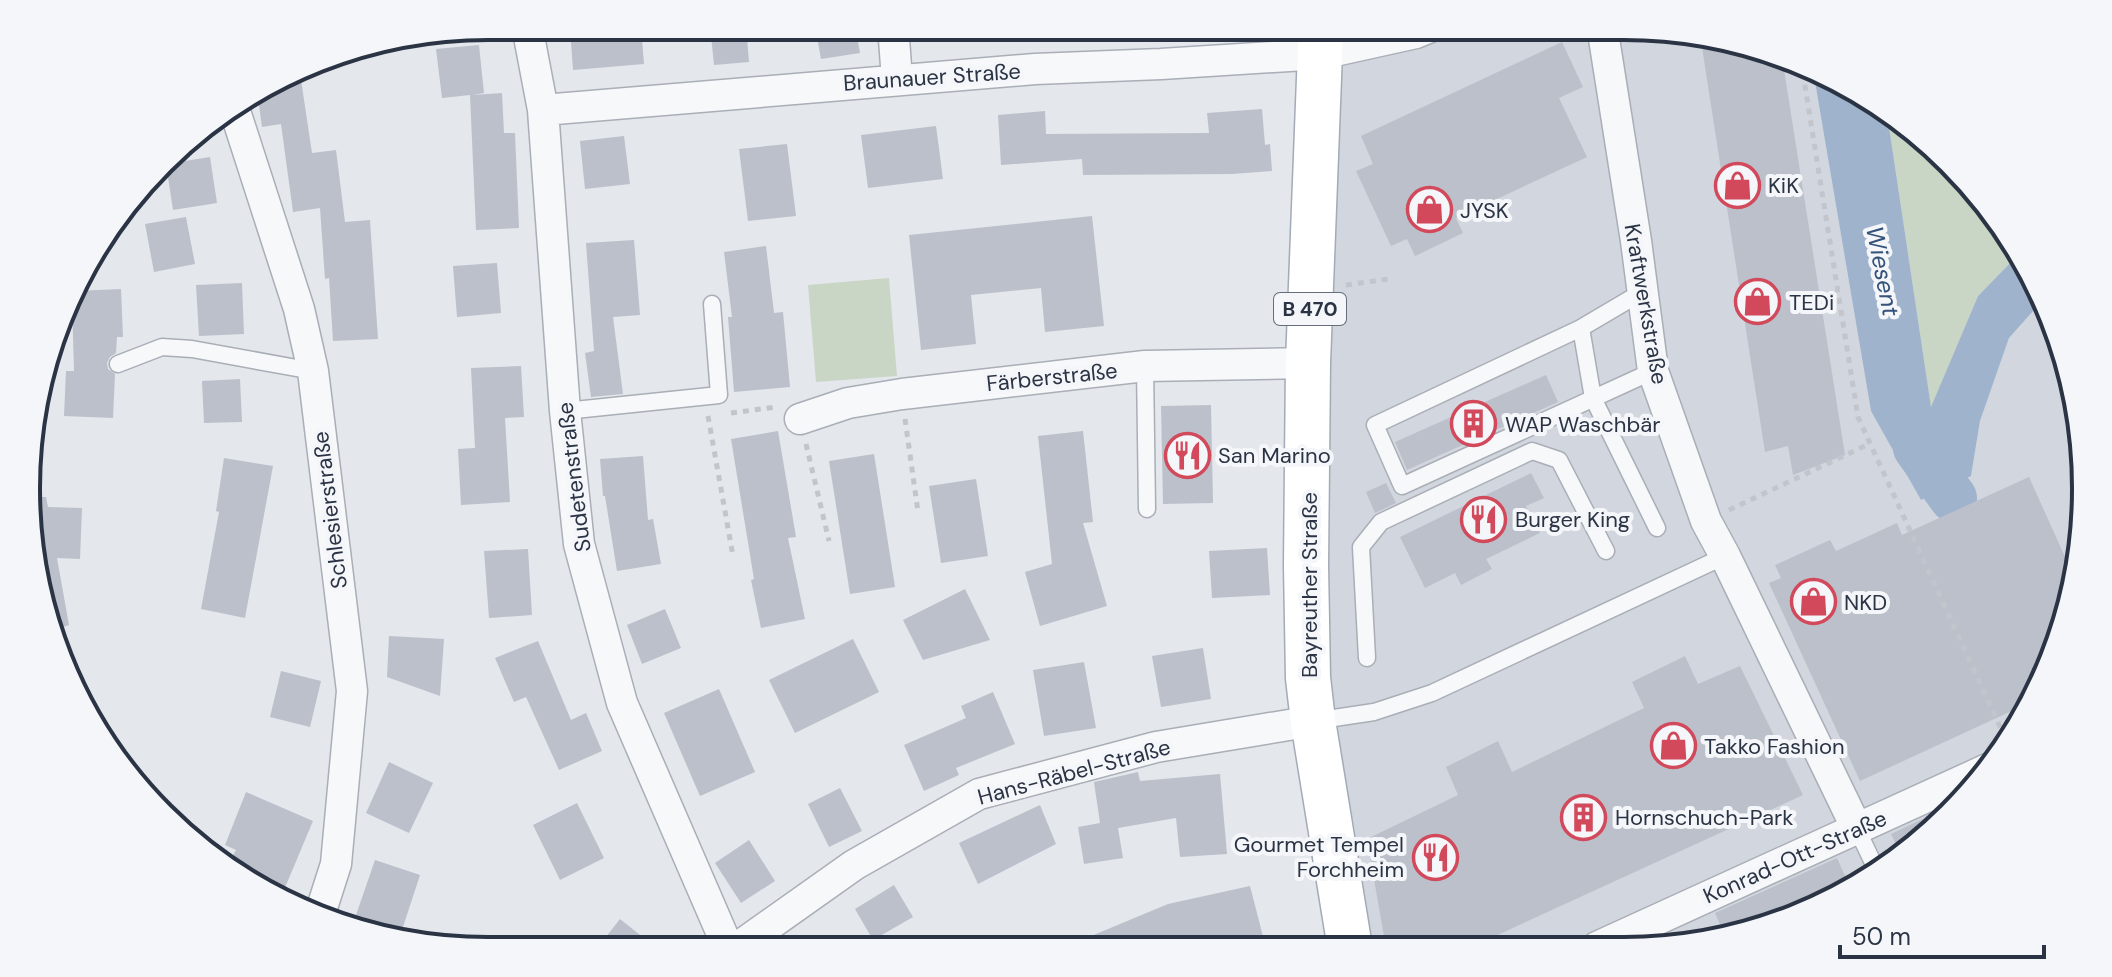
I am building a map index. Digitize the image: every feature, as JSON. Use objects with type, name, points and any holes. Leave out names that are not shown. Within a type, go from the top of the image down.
[{"type":"main road","name":"Bayreuther Straße","points":[[1321,40],[1308,363],[1308,678],[1348,937]]},
{"type":"street","name":"Sudetenstraße","points":[[530,40],[543,110],[565,411],[579,544],[622,703],[725,937]]},
{"type":"street","points":[[894,40],[897,79]]},
{"type":"street","name":"Braunauer Straße","points":[[543,110],[897,79],[1161,64],[1321,40]]},
{"type":"street","name":"Kraftwerkstraße","points":[[1604,40],[1653,371],[1706,521],[1857,829]]},
{"type":"street","name":"Schlesierstraße","points":[[237,117],[299,309],[313,371],[352,691],[336,864],[323,905]]},
{"type":"street","name":"Färberstraße","points":[[805,418],[848,403],[902,394],[1145,366],[1308,363]]},
{"type":"street","name":"Hans-Räbel-Straße","points":[[750,937],[854,865],[979,794],[1156,747],[1313,721]]},
{"type":"street","name":"Konrad-Ott-Straße","points":[[1628,937],[1965,780]]},
{"type":"lane","points":[[1642,292],[1581,328],[1375,425],[1402,486],[1653,371]]},
{"type":"lane","points":[[565,411],[719,395],[712,304]]},
{"type":"lane","points":[[1581,328],[1593,398],[1657,528]]},
{"type":"lane","points":[[118,364],[162,347],[192,349],[313,371]]},
{"type":"lane","points":[[1145,366],[1147,509]]},
{"type":"lane","points":[[1367,658],[1361,547],[1381,522],[1532,451],[1559,460],[1606,551]]},
{"type":"lane","points":[[1313,721],[1374,712],[1432,693],[1725,556]]},
{"type":"lane","points":[[1857,829],[1872,861]]},
{"type":"path","points":[[1804,78],[1858,417],[2001,730]]},
{"type":"path","points":[[1311,290],[1388,279]]},
{"type":"path","points":[[902,394],[918,512]]},
{"type":"path","points":[[733,556],[708,416],[803,404],[829,541]]},
{"type":"path","points":[[1706,521],[1869,444]]},
{"type":"shaded area","points":[[1319,40],[1653,41],[1740,55],[1815,83],[1871,411],[1971,476],[1980,421],[2009,338],[2035,309],[2057,372],[2071,459],[2068,547],[2057,605],[2048,633],[2012,713],[1961,784],[1919,826],[1848,877],[1768,913],[1740,922],[1682,933],[1624,937],[1350,937],[1305,707]]},
{"type":"green space","points":[[1889,127],[1941,171],[1961,193],[2011,262],[1978,296],[1931,408]]},
{"type":"green space","points":[[889,278],[897,376],[816,382],[808,285]]},
{"type":"water","points":[[1815,83],[1889,127],[1931,407],[1978,296],[2011,262],[2035,309],[2009,338],[1980,421],[1971,476],[1921,500],[1871,411]]},
{"type":"building","points":[[571,40],[642,40],[644,64],[573,70]]},
{"type":"building","points":[[711,40],[747,40],[749,62],[714,65]]},
{"type":"building","points":[[818,40],[858,40],[860,53],[821,59]]},
{"type":"building","points":[[1562,42],[1583,87],[1559,98],[1587,157],[1456,218],[1463,233],[1415,256],[1407,239],[1391,246],[1356,171],[1373,164],[1361,136]]},
{"type":"building","points":[[479,45],[484,93],[473,95],[502,93],[504,133],[515,133],[519,228],[476,230],[470,95],[442,98],[436,49]]},
{"type":"building","points":[[1702,47],[1740,55],[1784,70],[1845,455],[1793,475],[1788,446],[1765,452]]},
{"type":"building","points":[[301,81],[312,153],[336,150],[345,222],[370,220],[378,339],[333,341],[320,208],[293,212],[281,124],[262,127],[259,103]]},
{"type":"building","points":[[1262,109],[1265,145],[1270,144],[1272,171],[1083,175],[1082,159],[1001,165],[998,115],[1045,111],[1046,134],[1209,133],[1207,113]]},
{"type":"building","points":[[936,126],[943,179],[868,188],[861,135]]},
{"type":"building","points":[[624,136],[630,184],[585,189],[580,141]]},
{"type":"building","points":[[787,144],[796,216],[748,221],[739,149]]},
{"type":"building","points":[[210,157],[217,203],[173,210],[168,175],[181,162]]},
{"type":"building","points":[[1092,216],[1104,326],[1045,332],[1041,288],[971,295],[976,344],[921,350],[909,235]]},
{"type":"building","points":[[186,217],[195,264],[154,272],[145,224]]},
{"type":"building","points":[[634,240],[640,315],[613,317],[623,394],[591,397],[585,353],[594,351],[586,243]]},
{"type":"building","points":[[766,246],[774,313],[783,312],[790,387],[734,392],[728,317],[732,317],[724,252]]},
{"type":"building","points":[[497,263],[501,313],[457,317],[453,266]]},
{"type":"building","points":[[242,283],[244,334],[199,336],[196,285]]},
{"type":"building","points":[[121,289],[123,337],[117,337],[116,353],[107,363],[108,369],[115,374],[113,418],[64,416],[66,371],[74,371],[73,321],[86,291]]},
{"type":"building","points":[[521,366],[524,417],[505,418],[510,502],[461,505],[458,449],[475,448],[471,368]]},
{"type":"building","name":"WAP Waschbär","points":[[1546,375],[1558,402],[1407,470],[1395,442]]},
{"type":"building","points":[[240,379],[242,422],[204,423],[202,381]]},
{"type":"building","name":"San Marino","points":[[1211,405],[1213,503],[1163,504],[1161,406]]},
{"type":"building","points":[[778,431],[796,537],[788,538],[805,619],[761,628],[731,439]]},
{"type":"building","points":[[1083,431],[1093,522],[1083,523],[1107,606],[1040,626],[1025,572],[1052,564],[1038,436]]},
{"type":"building","points":[[874,454],[895,587],[850,594],[829,461]]},
{"type":"building","points":[[643,456],[648,520],[653,519],[661,564],[617,571],[603,496],[600,459]]},
{"type":"building","points":[[224,458],[273,466],[245,618],[201,609],[219,512],[216,511]]},
{"type":"building","name":"Burger King","points":[[1531,473],[1544,498],[1526,506],[1540,533],[1486,559],[1492,569],[1461,585],[1455,573],[1425,588],[1400,537]]},
{"type":"building","points":[[2029,477],[2066,559],[2048,633],[2014,710],[1860,781],[1769,583],[1781,578],[1775,565],[1830,540],[1836,551],[1897,523],[1902,535]]},
{"type":"building","points":[[976,479],[988,556],[941,563],[929,486]]},
{"type":"building","points":[[1386,483],[1396,503],[1375,513],[1366,492]]},
{"type":"building","points":[[40,497],[46,497],[48,507],[82,508],[80,559],[57,558],[69,625],[62,627],[55,605],[44,547]]},
{"type":"building","points":[[1267,548],[1270,595],[1212,598],[1209,551]]},
{"type":"building","points":[[528,549],[532,615],[489,618],[484,551]]},
{"type":"building","points":[[965,589],[990,640],[923,660],[903,620]]},
{"type":"building","points":[[665,609],[681,648],[642,664],[627,625]]},
{"type":"building","points":[[389,636],[444,639],[440,696],[387,677]]},
{"type":"building","points":[[853,639],[879,692],[795,733],[769,680]]},
{"type":"building","points":[[538,641],[571,720],[586,713],[602,751],[559,770],[526,697],[514,702],[495,658]]},
{"type":"building","points":[[1203,648],[1211,699],[1161,707],[1152,656]]},
{"type":"building","name":"Hornschuch-Park","points":[[1685,656],[1698,684],[1740,666],[1803,795],[1493,937],[1384,937],[1367,839],[1458,795],[1446,767],[1498,741],[1512,772],[1644,708],[1632,682]]},
{"type":"building","points":[[1084,662],[1096,728],[1044,736],[1033,670]]},
{"type":"building","points":[[281,671],[321,681],[310,727],[270,717]]},
{"type":"building","points":[[719,689],[755,772],[700,796],[664,713]]},
{"type":"building","points":[[993,692],[1015,744],[956,768],[959,775],[924,791],[904,745],[966,718],[961,706]]},
{"type":"building","points":[[389,762],[433,783],[409,833],[366,813]]},
{"type":"building","points":[[1138,772],[1140,781],[1220,774],[1227,854],[1180,857],[1176,818],[1118,828],[1123,858],[1084,864],[1078,827],[1100,823],[1094,782]]},
{"type":"building","points":[[840,788],[862,831],[829,847],[808,804]]},
{"type":"building","points":[[246,792],[313,821],[285,888],[232,856],[236,850],[225,845]]},
{"type":"building","points":[[577,803],[604,858],[560,880],[533,825]]},
{"type":"building","points":[[1040,805],[1056,844],[978,884],[959,843]]},
{"type":"building","points":[[1931,815],[1896,845],[1891,834]]},
{"type":"building","points":[[749,840],[775,881],[741,903],[715,863]]},
{"type":"building","points":[[1837,858],[1846,878],[1795,903],[1740,922],[1721,926],[1715,913]]},
{"type":"building","points":[[375,860],[420,875],[403,928],[356,915]]},
{"type":"building","points":[[894,885],[913,917],[878,937],[871,937],[855,909]]},
{"type":"building","points":[[1250,886],[1263,937],[1089,937],[1168,904]]},
{"type":"building","points":[[620,919],[643,937],[606,937]]},
{"type":"waterway","name":"Wiesent","points":[[1917,448],[1953,498]]},
{"type":"place","name":"KiK","points":[[1737,185]]},
{"type":"place","name":"JYSK","points":[[1429,210]]},
{"type":"place","name":"TEDi","points":[[1758,302]]},
{"type":"place","name":"WAP Waschbär","points":[[1474,424]]},
{"type":"place","name":"San Marino","points":[[1187,455]]},
{"type":"place","name":"Burger King","points":[[1484,519]]},
{"type":"place","name":"NKD","points":[[1813,602]]},
{"type":"place","name":"Takko Fashion","points":[[1673,746]]},
{"type":"place","name":"Hornschuch-Park","points":[[1584,817]]},
{"type":"place","name":"Gourmet Tempel Forchheim","points":[[1435,857]]}]
